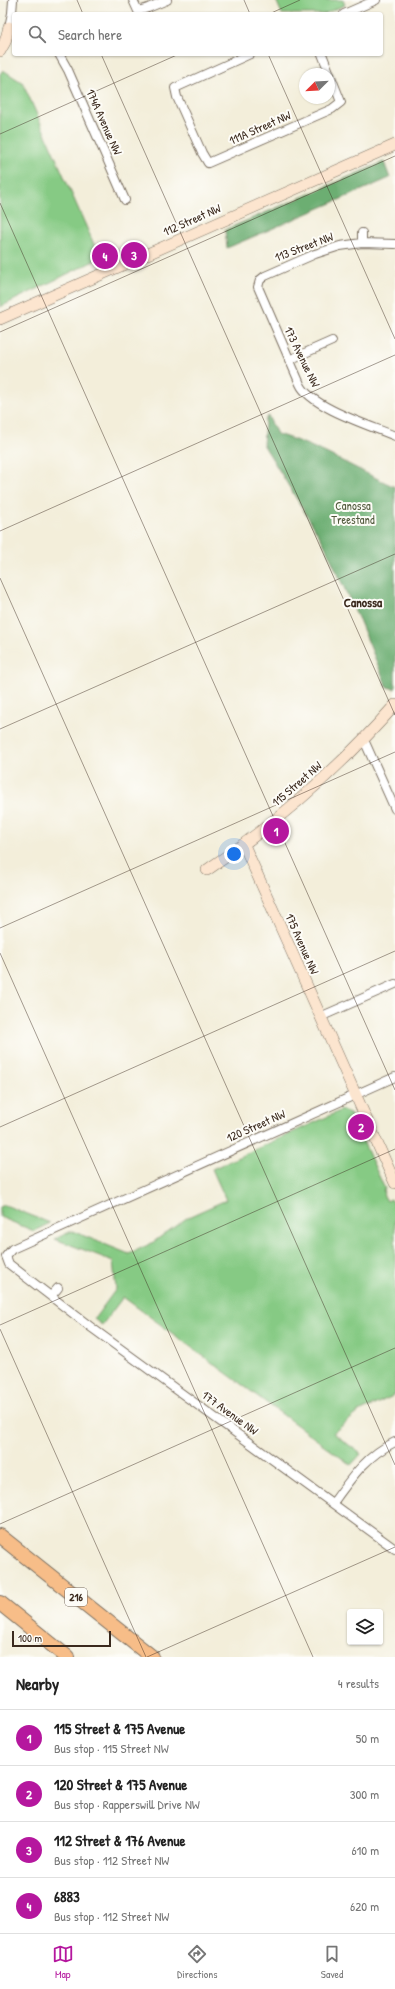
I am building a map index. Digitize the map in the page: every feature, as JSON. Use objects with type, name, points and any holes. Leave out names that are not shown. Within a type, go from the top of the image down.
[{"type":"highway","name":"216","points":[[0,1536],[152,1657]]},
{"type":"highway","points":[[0,1604],[67,1657]]},
{"type":"highway","points":[[125,1636],[146,1644],[163,1657]]},
{"type":"street","points":[[12,12],[13,0]]},
{"type":"street","points":[[133,0],[138,11],[167,0]]},
{"type":"street","points":[[349,12],[376,0]]},
{"type":"street","points":[[0,51],[11,28],[12,13]]},
{"type":"street","name":"174A Avenue NW","points":[[59,56],[68,70],[125,200]]},
{"type":"street","name":"111A Street NW","points":[[246,56],[175,88],[177,97],[208,163],[332,109],[342,102],[323,56]]},
{"type":"street","name":"112 Street NW","points":[[0,319],[395,145]]},
{"type":"street","points":[[362,233],[362,243]]},
{"type":"street","name":"113 Street NW","points":[[259,284],[265,276],[322,251],[340,246],[362,243],[395,244]]},
{"type":"street","name":"173 Avenue NW","points":[[259,284],[259,293],[301,388],[313,400],[395,436]]},
{"type":"street","points":[[289,360],[332,341]]},
{"type":"street","name":"115 Street NW","points":[[207,870],[244,845],[318,785],[364,740],[395,706]]},
{"type":"street","points":[[364,740],[395,808]]},
{"type":"street","name":"175 Avenue NW","points":[[244,845],[336,1054],[392,1170],[395,1183]]},
{"type":"street","points":[[320,1017],[395,984]]},
{"type":"street","name":"120 Street NW","points":[[6,1256],[12,1248],[129,1201],[355,1094],[395,1077]]},
{"type":"street","name":"177 Avenue NW","points":[[6,1256],[9,1264],[51,1296],[395,1550]]},
{"type":"street","points":[[51,1296],[58,1288]]},
{"type":"street","points":[[333,1503],[364,1462],[378,1451],[395,1442]]},
{"type":"green space","points":[[276,0],[343,0],[345,5],[329,12],[281,12]]},
{"type":"green space","points":[[3,70],[23,83],[100,258],[0,307],[0,74]]},
{"type":"green space","points":[[384,162],[390,178],[227,248],[225,230]]},
{"type":"green space","name":"Canossa Treestand","points":[[268,416],[277,434],[322,451],[395,487],[395,689],[387,687],[360,622],[323,542],[263,444],[265,420]]},
{"type":"green space","points":[[342,1110],[350,1113],[385,1189],[383,1190],[383,1194],[387,1201],[391,1199],[395,1205],[395,1395],[359,1412],[333,1433],[361,1454],[351,1465],[123,1297],[102,1325],[94,1319],[116,1289],[113,1261],[55,1239],[72,1231],[129,1254],[152,1243],[188,1217],[226,1200],[212,1169]]},
{"type":"green space","points":[[5,1205],[50,1223],[34,1231],[0,1217],[0,1207]]},
{"type":"place","name":"112 Street & 176 Avenue","points":[[134,255]]},
{"type":"place","name":"6883","points":[[105,256]]},
{"type":"place","name":"115 Street & 175 Avenue","points":[[276,831]]},
{"type":"place","name":"120 Street & 175 Avenue","points":[[361,1127]]},
{"type":"district","name":"Canossa","points":[[363,602]]}]
